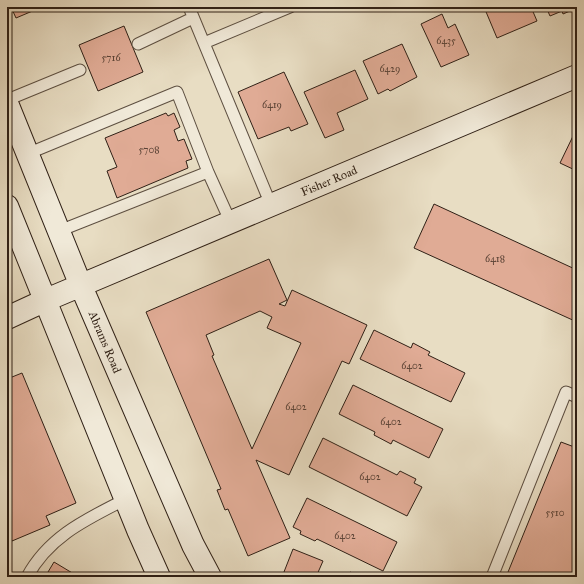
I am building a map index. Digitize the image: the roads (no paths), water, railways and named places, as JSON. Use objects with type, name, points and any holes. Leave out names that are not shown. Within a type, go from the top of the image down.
[{"type":"main road","name":"Fisher Road","points":[[7,318],[46,300],[577,76]]},
{"type":"main road","name":"Abrams Road","points":[[7,102],[81,286],[193,545],[210,577]]},
{"type":"main road","points":[[7,206],[158,577]]},
{"type":"lane","points":[[189,7],[271,205]]},
{"type":"lane","points":[[204,43],[290,7]]},
{"type":"lane","points":[[138,44],[193,18]]},
{"type":"lane","points":[[7,102],[80,70]]},
{"type":"lane","points":[[27,154],[177,92],[208,172],[231,223]]},
{"type":"lane","points":[[59,231],[208,172]]},
{"type":"lane","points":[[492,577],[566,392],[577,396]]},
{"type":"lane","points":[[27,577],[52,544],[84,520],[126,499]]}]
